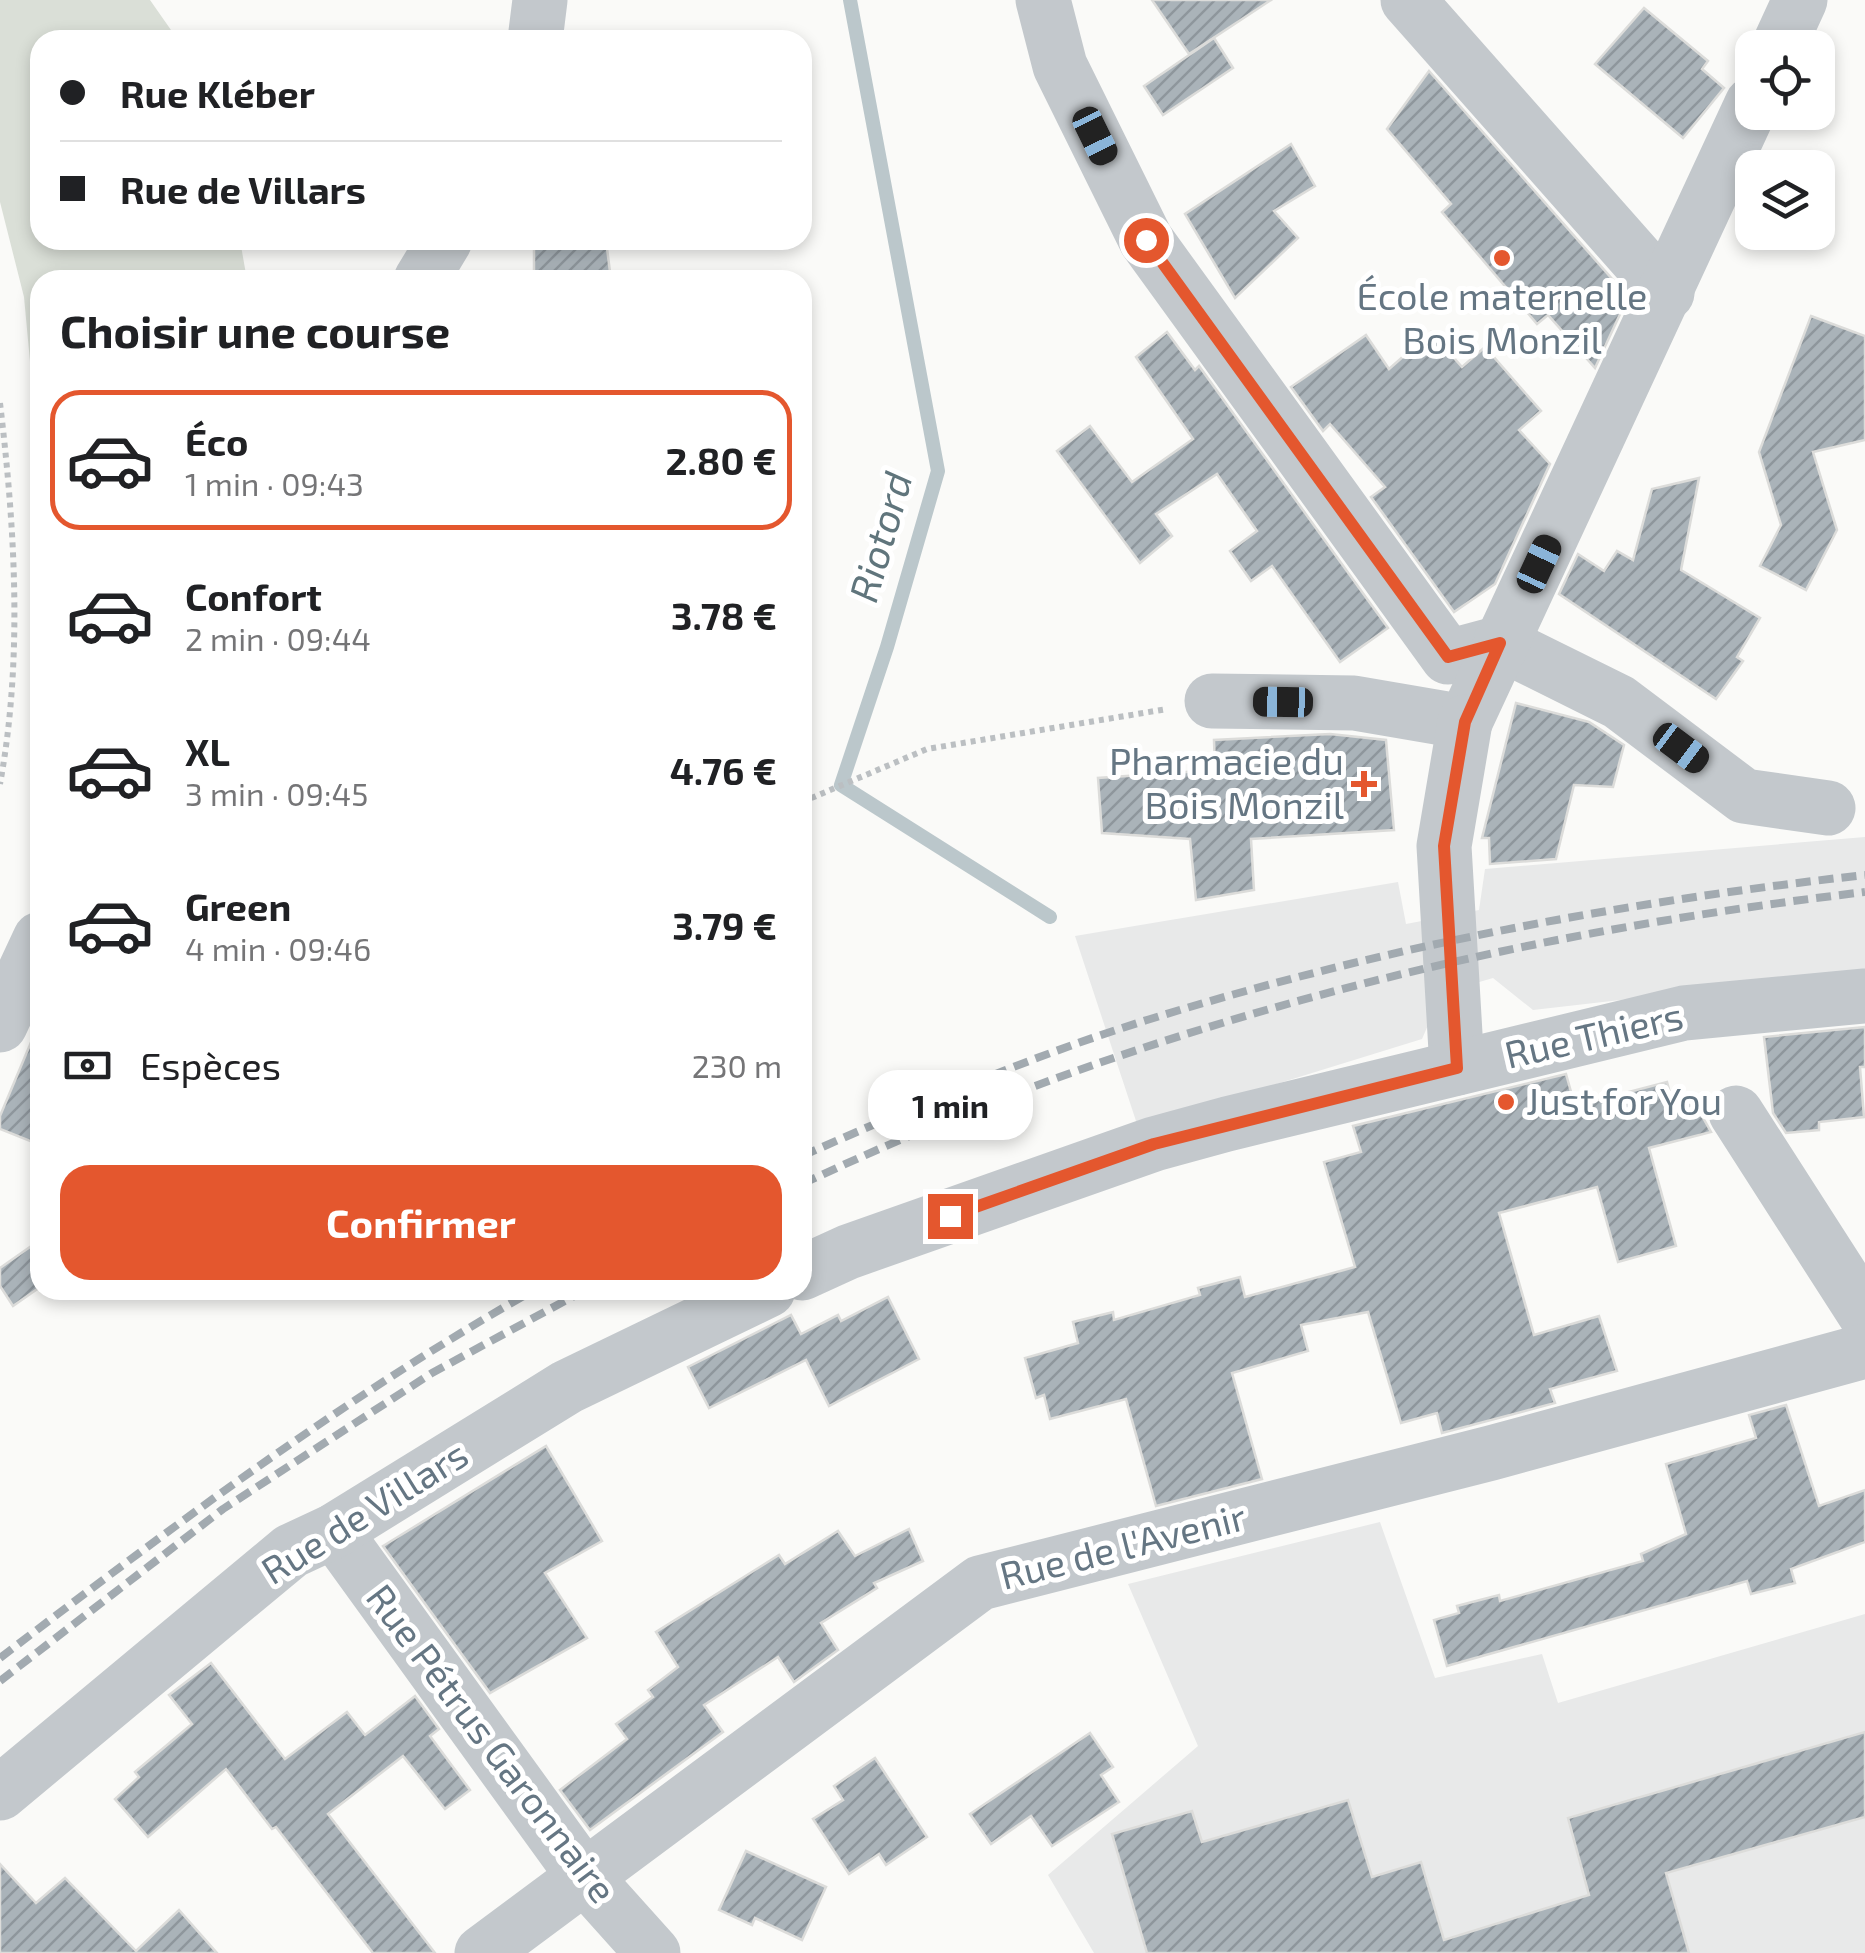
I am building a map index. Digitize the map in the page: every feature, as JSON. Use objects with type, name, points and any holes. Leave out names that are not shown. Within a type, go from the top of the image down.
[{"type":"street","points":[[537,30],[540,0]]},
{"type":"street","points":[[1043,0],[1060,66],[1146,240],[1448,657],[1500,643],[1618,702],[1744,796],[1828,808]]},
{"type":"street","points":[[1408,0],[1666,293]]},
{"type":"street","points":[[1786,30],[1800,0]]},
{"type":"street","points":[[1457,1068],[1444,846],[1465,722],[1740,130]]},
{"type":"street","points":[[1212,701],[1354,702],[1465,722]]},
{"type":"street","points":[[0,1025],[30,960]]},
{"type":"street","name":"Rue Thiers","points":[[812,1269],[848,1252],[1154,1144],[1684,1013],[1865,996]]},
{"type":"street","points":[[1736,1112],[1865,1314]]},
{"type":"street","name":"Rue de Villars","points":[[0,1792],[291,1551],[334,1531],[567,1387],[747,1300]]},
{"type":"street","name":"Rue de l'Avenir","points":[[482,1953],[582,1875],[750,1758],[980,1583],[1492,1454],[1865,1351]]},
{"type":"street","name":"Rue Pétrus Garonnaire","points":[[334,1531],[582,1875],[653,1953]]},
{"type":"path","points":[[0,404],[16,611],[13,680],[0,784]]},
{"type":"path","points":[[812,798],[926,749],[1212,701]]},
{"type":"shaded area","points":[[0,0],[150,0],[171,30],[30,30],[30,250],[242,250],[245,270],[30,270],[30,362],[24,297],[0,202]]},
{"type":"shaded area","points":[[1865,837],[1865,972],[1533,1010],[1493,978],[1442,993],[1422,1039],[1138,1127],[1075,936],[1398,882],[1406,924],[1479,910],[1485,869]]},
{"type":"shaded area","points":[[1380,1522],[1435,1678],[1542,1654],[1558,1703],[1865,1614],[1865,1953],[1094,1953],[1048,1875],[1198,1746],[1128,1584]]},
{"type":"building","points":[[1152,0],[1271,0],[1189,54]]},
{"type":"building","points":[[1644,8],[1708,61],[1702,69],[1724,88],[1683,138],[1595,64]]},
{"type":"building","points":[[1214,38],[1233,68],[1163,115],[1144,86]]},
{"type":"building","points":[[1429,71],[1628,297],[1595,368],[1548,315],[1537,324],[1442,212],[1451,204],[1387,129]]},
{"type":"building","points":[[1291,144],[1315,186],[1274,211],[1298,238],[1235,298],[1185,214]]},
{"type":"building","points":[[534,250],[607,250],[610,270],[534,270]]},
{"type":"building","points":[[1811,316],[1865,336],[1865,440],[1813,452],[1837,530],[1806,590],[1760,566],[1781,525],[1759,452]]},
{"type":"building","points":[[1167,332],[1195,370],[1199,366],[1388,628],[1340,662],[1272,566],[1251,581],[1230,551],[1257,531],[1217,474],[1156,514],[1172,536],[1140,563],[1057,451],[1090,426],[1132,482],[1193,439],[1136,357]]},
{"type":"building","points":[[1431,332],[1462,367],[1485,347],[1541,411],[1519,430],[1550,464],[1495,584],[1454,612],[1371,497],[1385,487],[1330,424],[1323,431],[1291,387],[1366,335],[1389,369]]},
{"type":"building","points":[[1699,478],[1681,570],[1760,618],[1737,657],[1743,661],[1716,699],[1559,594],[1578,554],[1604,571],[1617,551],[1633,560],[1652,489]]},
{"type":"building","points":[[1516,703],[1589,722],[1624,745],[1613,787],[1574,785],[1556,859],[1490,864],[1489,838],[1482,838]]},
{"type":"building","points":[[1330,734],[1386,740],[1394,830],[1251,839],[1254,890],[1196,900],[1190,839],[1102,833],[1098,778],[1215,770],[1214,740]]},
{"type":"building","points":[[1865,1027],[1865,1067],[1860,1067],[1864,1117],[1819,1122],[1819,1130],[1786,1133],[1773,1113],[1764,1037]]},
{"type":"building","points":[[30,1045],[30,1141],[0,1129],[0,1116]]},
{"type":"building","points":[[1566,1074],[1575,1106],[1667,1082],[1673,1104],[1692,1098],[1711,1132],[1649,1148],[1676,1246],[1618,1262],[1597,1187],[1499,1213],[1534,1335],[1599,1316],[1617,1371],[1550,1389],[1555,1403],[1442,1433],[1437,1413],[1401,1423],[1368,1312],[1301,1325],[1308,1351],[1232,1373],[1262,1479],[1156,1506],[1126,1399],[1050,1419],[1044,1395],[1036,1398],[1025,1358],[1078,1343],[1073,1322],[1113,1312],[1114,1320],[1200,1295],[1198,1288],[1240,1277],[1245,1297],[1355,1267],[1324,1162],[1361,1152],[1353,1126]]},
{"type":"building","points":[[30,1247],[30,1294],[13,1306],[0,1286],[0,1268]]},
{"type":"building","points":[[888,1297],[919,1359],[829,1406],[806,1360],[709,1408],[688,1367],[791,1315],[801,1334],[838,1315],[841,1321]]},
{"type":"building","points":[[1786,1405],[1819,1506],[1865,1490],[1865,1542],[1791,1569],[1795,1583],[1751,1594],[1747,1581],[1447,1666],[1434,1620],[1459,1613],[1457,1606],[1499,1595],[1500,1601],[1643,1561],[1641,1554],[1686,1534],[1666,1464],[1756,1438],[1749,1415]]},
{"type":"building","points":[[546,1446],[602,1541],[545,1573],[587,1638],[490,1693],[383,1546]]},
{"type":"building","points":[[909,1529],[923,1561],[874,1583],[877,1588],[821,1623],[838,1650],[794,1682],[778,1657],[704,1705],[723,1732],[590,1830],[560,1790],[627,1739],[616,1724],[653,1697],[648,1690],[678,1667],[656,1632],[779,1555],[785,1564],[838,1531],[855,1556]]},
{"type":"building","points":[[211,1663],[285,1759],[347,1712],[365,1735],[415,1696],[439,1729],[430,1736],[470,1790],[445,1809],[403,1756],[328,1814],[435,1953],[373,1953],[226,1769],[148,1837],[115,1799],[139,1777],[135,1772],[192,1724],[169,1695]]},
{"type":"building","points":[[1865,1732],[1865,1817],[1666,1873],[1689,1953],[1147,1953],[1112,1834],[1192,1811],[1202,1842],[1348,1800],[1372,1877],[1421,1862],[1444,1940],[1589,1895],[1568,1818]]},
{"type":"building","points":[[1090,1733],[1113,1767],[1101,1775],[1119,1802],[1052,1846],[1031,1816],[991,1844],[970,1814]]},
{"type":"building","points":[[875,1758],[927,1837],[886,1865],[879,1854],[849,1874],[813,1819],[843,1800],[834,1786]]},
{"type":"building","points":[[746,1851],[826,1887],[802,1940],[755,1918],[752,1925],[719,1910]]},
{"type":"building","points":[[0,1864],[36,1903],[65,1878],[136,1951],[179,1910],[217,1953],[0,1953]]},
{"type":"waterway","name":"Riotord","points":[[850,0],[938,471],[887,647],[841,785],[1050,917]]},
{"type":"railway","points":[[812,1152],[1059,1050],[1147,1020],[1324,970],[1593,913],[1865,875]]},
{"type":"railway","points":[[812,1180],[930,1127],[1059,1077],[1322,994],[1590,934],[1865,892]]},
{"type":"railway","points":[[0,1658],[195,1512],[328,1419],[517,1300]]},
{"type":"railway","points":[[0,1681],[223,1509],[432,1373],[567,1300]]},
{"type":"place","name":"École maternelle Bois Monzil","points":[[1502,258]]},
{"type":"place","name":"Pharmacie du Bois Monzil","points":[[1364,784]]},
{"type":"place","name":"Just for You","points":[[1506,1102]]},
{"type":"route","points":[[950,1216],[1154,1144],[1457,1068],[1444,846],[1465,722],[1500,643],[1448,657],[1146,240]]}]
